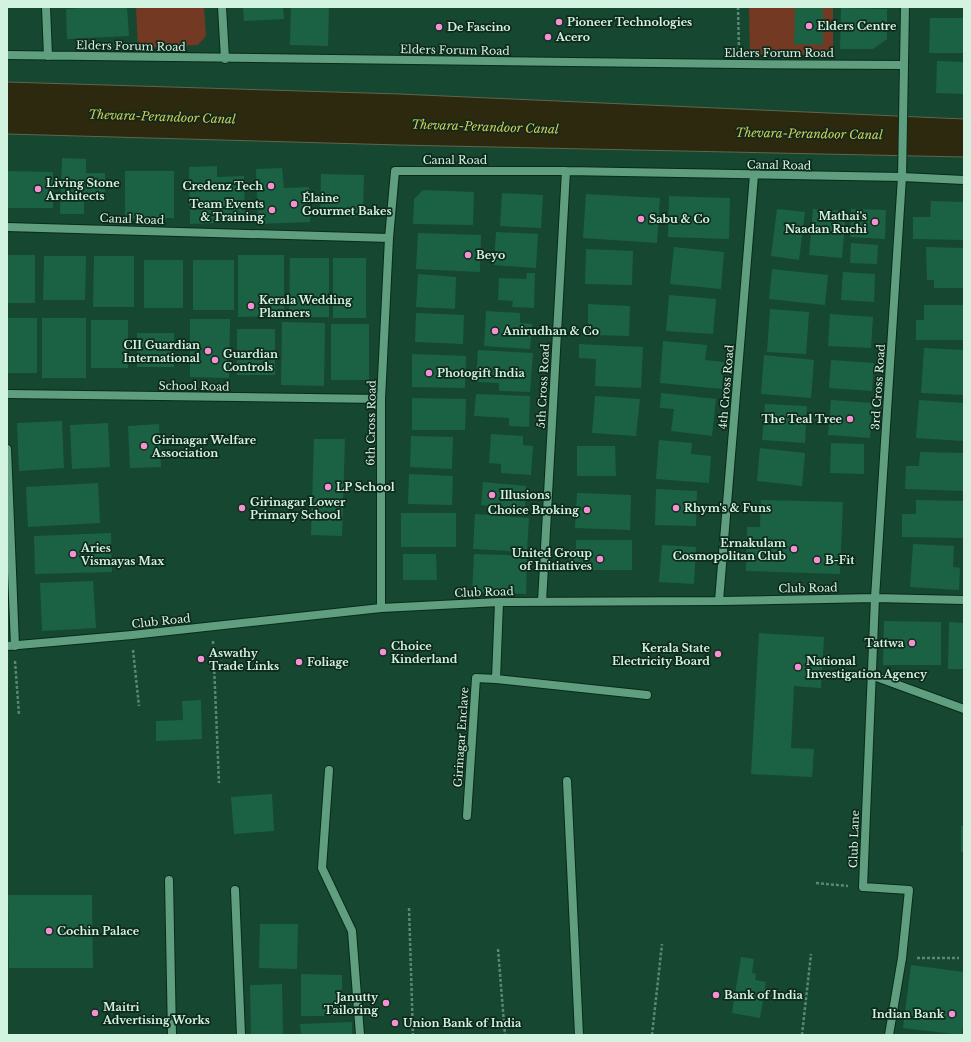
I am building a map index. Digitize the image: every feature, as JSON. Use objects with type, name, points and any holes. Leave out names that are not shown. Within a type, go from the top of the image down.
[{"type":"street","points":[[46,7],[48,56]]},
{"type":"street","points":[[222,7],[225,59]]},
{"type":"street","name":"3rd Cross Road","points":[[875,598],[902,178],[905,7]]},
{"type":"street","name":"Elders Forum Road","points":[[7,55],[225,59],[904,65]]},
{"type":"street","name":"Canal Road","points":[[7,226],[388,238],[395,171],[566,172],[964,180]]},
{"type":"street","name":"5th Cross Road","points":[[542,602],[566,172]]},
{"type":"street","name":"4th Cross Road","points":[[719,601],[754,175]]},
{"type":"street","name":"6th Cross Road","points":[[382,608],[381,399],[388,238]]},
{"type":"street","name":"School Road","points":[[7,394],[381,399]]},
{"type":"street","points":[[7,449],[11,646]]},
{"type":"street","name":"Club Road","points":[[11,646],[212,627],[382,608],[500,602],[719,601],[875,598],[964,600]]},
{"type":"street","name":"Club Lane","points":[[863,888],[875,598]]},
{"type":"street","points":[[496,679],[500,602]]},
{"type":"street","points":[[871,675],[964,709]]},
{"type":"street","name":"Girinagar Enclave","points":[[467,816],[476,678],[647,695]]},
{"type":"street","points":[[329,770],[322,868],[352,931],[360,1035]]},
{"type":"street","points":[[567,780],[579,1035]]},
{"type":"street","points":[[169,880],[172,1035]]},
{"type":"street","points":[[863,888],[909,890],[902,958],[889,1035]]},
{"type":"street","points":[[234,890],[241,1035]]},
{"type":"path","points":[[738,7],[740,64]]},
{"type":"path","points":[[212,627],[219,783]]},
{"type":"path","points":[[132,635],[139,706]]},
{"type":"path","points":[[11,646],[19,715]]},
{"type":"path","points":[[816,884],[863,888]]},
{"type":"path","points":[[409,908],[413,1035]]},
{"type":"path","points":[[652,1035],[662,944]]},
{"type":"path","points":[[498,948],[505,1035]]},
{"type":"path","points":[[802,1035],[812,954]]},
{"type":"path","points":[[902,958],[959,958]]},
{"type":"shaded area","points":[[136,7],[204,7],[206,36],[198,45],[138,48]]},
{"type":"shaded area","points":[[749,7],[833,7],[833,55],[750,54]]},
{"type":"water","name":"Thevara-Perandoor Canal","points":[[7,82],[399,94],[964,119],[964,157],[399,145],[7,134]]},
{"type":"building","points":[[127,7],[129,36],[67,39],[66,9]]},
{"type":"building","points":[[243,7],[283,7],[284,19],[244,21]]},
{"type":"building","points":[[291,7],[329,7],[328,46],[290,45]]},
{"type":"building","name":"Elders Centre","points":[[795,7],[823,7],[823,45],[794,44]]},
{"type":"building","points":[[841,8],[887,9],[887,39],[873,49],[840,49]]},
{"type":"building","points":[[930,18],[964,18],[964,53],[929,53]]},
{"type":"building","points":[[937,61],[964,62],[964,94],[936,93]]},
{"type":"building","points":[[62,158],[86,159],[86,173],[105,173],[105,202],[84,201],[84,214],[60,214]]},
{"type":"building","points":[[217,166],[217,177],[244,176],[245,222],[190,224],[189,167]]},
{"type":"building","points":[[282,168],[284,188],[309,187],[310,222],[258,224],[256,169]]},
{"type":"building","points":[[7,171],[53,172],[53,208],[7,208]]},
{"type":"building","points":[[125,171],[174,171],[174,218],[125,218]]},
{"type":"building","points":[[321,174],[364,175],[363,217],[320,216]]},
{"type":"building","points":[[423,190],[474,192],[473,225],[413,224],[414,199]]},
{"type":"building","points":[[502,193],[543,195],[541,228],[500,226]]},
{"type":"building","points":[[586,194],[660,198],[657,243],[583,238]]},
{"type":"building","points":[[669,196],[730,198],[729,239],[668,237]]},
{"type":"building","points":[[931,201],[964,202],[964,240],[913,239],[913,217],[930,217]]},
{"type":"building","points":[[777,209],[805,212],[799,260],[771,256]]},
{"type":"building","points":[[813,209],[846,211],[842,258],[809,255]]},
{"type":"building","points":[[851,209],[886,210],[885,239],[850,237]]},
{"type":"building","points":[[496,232],[538,234],[536,268],[494,265]]},
{"type":"building","points":[[418,233],[481,235],[480,272],[416,269]]},
{"type":"building","points":[[851,243],[878,245],[877,264],[850,263]]},
{"type":"building","points":[[674,247],[724,252],[721,289],[670,284]]},
{"type":"building","points":[[926,247],[964,248],[964,288],[934,288],[934,280],[927,280]]},
{"type":"building","points":[[586,249],[633,251],[632,285],[585,284]]},
{"type":"building","points":[[7,255],[35,255],[35,303],[7,303]]},
{"type":"building","points":[[238,255],[284,255],[284,316],[238,317]]},
{"type":"building","points":[[44,256],[86,256],[85,300],[43,300]]},
{"type":"building","points":[[94,256],[134,256],[134,307],[93,307]]},
{"type":"building","points":[[290,258],[329,258],[329,317],[289,317]]},
{"type":"building","points":[[333,258],[366,258],[366,318],[333,318]]},
{"type":"building","points":[[144,260],[183,260],[183,308],[144,308]]},
{"type":"building","points":[[193,260],[234,260],[234,310],[193,310]]},
{"type":"building","points":[[772,269],[828,275],[825,305],[769,299]]},
{"type":"building","points":[[843,272],[875,274],[874,302],[841,300]]},
{"type":"building","points":[[527,273],[535,273],[534,308],[512,307],[513,301],[498,300],[499,278],[526,279]]},
{"type":"building","points":[[418,274],[456,277],[455,309],[416,307]]},
{"type":"building","points":[[669,295],[716,299],[713,334],[666,331]]},
{"type":"building","points":[[588,304],[630,306],[629,336],[588,335]]},
{"type":"building","points":[[924,305],[964,305],[964,340],[916,340],[916,320],[924,320]]},
{"type":"building","points":[[770,309],[809,312],[806,354],[767,352]]},
{"type":"building","points":[[486,311],[520,313],[520,323],[532,324],[530,349],[484,346]]},
{"type":"building","points":[[416,313],[464,315],[463,344],[415,342]]},
{"type":"building","points":[[830,314],[873,317],[871,348],[828,346]]},
{"type":"building","points":[[7,318],[37,318],[37,373],[7,373]]},
{"type":"building","points":[[42,318],[86,318],[86,378],[42,378]]},
{"type":"building","points":[[190,319],[230,319],[229,378],[190,377]]},
{"type":"building","points":[[91,320],[128,320],[128,368],[91,368]]},
{"type":"building","points":[[282,322],[325,323],[324,386],[281,385]]},
{"type":"building","points":[[331,324],[369,324],[369,380],[331,380]]},
{"type":"building","points":[[237,329],[275,329],[275,375],[237,375]]},
{"type":"building","points":[[137,333],[174,333],[174,367],[137,367]]},
{"type":"building","points":[[663,341],[707,345],[705,360],[724,362],[722,389],[660,383]]},
{"type":"building","points":[[579,344],[643,347],[641,388],[595,386],[596,359],[579,358]]},
{"type":"building","points":[[924,348],[964,350],[964,395],[921,393]]},
{"type":"building","points":[[478,350],[533,353],[530,392],[499,391],[499,383],[476,382]]},
{"type":"building","points":[[412,354],[466,356],[465,388],[412,387]]},
{"type":"building","points":[[764,355],[814,360],[811,398],[761,394]]},
{"type":"building","points":[[831,360],[874,363],[872,391],[829,388]]},
{"type":"building","points":[[661,393],[716,399],[712,436],[671,431],[674,409],[660,408]]},
{"type":"building","points":[[476,394],[530,396],[529,427],[509,426],[509,418],[474,416]]},
{"type":"building","points":[[595,396],[640,399],[636,436],[592,433]]},
{"type":"building","points":[[412,398],[466,399],[465,430],[412,430]]},
{"type":"building","name":"The Teal Tree","points":[[831,400],[872,403],[870,438],[828,435]]},
{"type":"building","points":[[919,400],[964,403],[964,441],[916,438]]},
{"type":"building","points":[[765,404],[807,406],[805,443],[762,440]]},
{"type":"building","points":[[62,421],[64,468],[19,471],[17,423]]},
{"type":"building","points":[[108,423],[110,467],[72,469],[70,425]]},
{"type":"building","name":"Girinagar Welfare Association","points":[[159,424],[161,467],[130,468],[128,426]]},
{"type":"building","points":[[491,434],[523,436],[523,445],[533,446],[531,475],[501,473],[501,464],[489,463]]},
{"type":"building","points":[[411,436],[453,437],[452,469],[410,467]]},
{"type":"building","name":"LP School","points":[[314,439],[345,439],[342,536],[311,535]]},
{"type":"building","points":[[659,440],[692,443],[691,454],[711,456],[709,483],[656,479]]},
{"type":"building","points":[[831,443],[864,444],[864,474],[830,473]]},
{"type":"building","points":[[577,446],[615,446],[616,476],[577,476]]},
{"type":"building","points":[[760,448],[805,453],[802,486],[757,481]]},
{"type":"building","points":[[920,452],[964,453],[964,491],[905,489],[906,466],[919,466]]},
{"type":"building","points":[[409,474],[453,476],[452,505],[408,504]]},
{"type":"building","points":[[483,482],[526,486],[525,509],[481,505]]},
{"type":"building","points":[[98,483],[100,523],[28,527],[26,487]]},
{"type":"building","name":"Rhym's & Funs","points":[[656,489],[697,491],[696,526],[655,525]]},
{"type":"building","points":[[577,493],[631,495],[630,530],[575,528]]},
{"type":"building","name":"Ernakulam Cosmopolitan Club","points":[[761,500],[843,502],[840,574],[746,571],[747,527],[760,527]]},
{"type":"building","points":[[916,500],[964,501],[964,538],[902,537],[902,514],[916,514]]},
{"type":"building","points":[[401,513],[456,513],[456,547],[401,547]]},
{"type":"building","points":[[475,514],[529,518],[527,552],[473,549]]},
{"type":"building","name":"Aries Vismayas Max","points":[[111,533],[112,572],[35,574],[34,536]]},
{"type":"building","name":"United Group of Initiatives","points":[[576,540],[632,540],[632,570],[569,570],[569,549],[576,549]]},
{"type":"building","points":[[913,544],[954,546],[953,567],[960,568],[959,590],[910,587]]},
{"type":"building","points":[[662,545],[696,547],[694,584],[659,582]]},
{"type":"building","points":[[403,554],[436,554],[437,580],[403,580]]},
{"type":"building","points":[[474,554],[527,556],[526,594],[472,592]]},
{"type":"building","points":[[93,581],[96,628],[42,631],[40,583]]},
{"type":"building","name":"Tattwa","points":[[884,621],[941,622],[941,665],[883,665]]},
{"type":"building","points":[[949,622],[964,623],[964,669],[948,669]]},
{"type":"building","points":[[759,633],[824,637],[821,688],[794,686],[791,748],[814,749],[812,777],[751,774]]},
{"type":"building","points":[[201,700],[202,739],[156,741],[156,721],[183,720],[182,701]]},
{"type":"building","points":[[272,794],[274,831],[234,834],[231,797]]},
{"type":"building","points":[[961,826],[964,826],[964,852],[961,852]]},
{"type":"building","points":[[8,895],[92,895],[93,968],[9,968]]},
{"type":"building","points":[[260,924],[298,924],[297,969],[259,968]]},
{"type":"building","points":[[741,957],[754,959],[752,973],[756,974],[755,980],[766,982],[760,1018],[732,1013]]},
{"type":"building","points":[[911,965],[964,972],[964,1016],[962,1035],[903,1028]]},
{"type":"building","points":[[301,974],[342,975],[342,1016],[301,1016]]},
{"type":"building","points":[[282,984],[283,1035],[251,1035],[250,985]]},
{"type":"building","points":[[352,1022],[352,1035],[301,1035],[300,1024]]},
{"type":"place","name":"Pioneer Technologies","points":[[559,22]]},
{"type":"place","name":"Elders Centre","points":[[809,26]]},
{"type":"place","name":"De Fascino","points":[[439,27]]},
{"type":"place","name":"Acero","points":[[548,37]]},
{"type":"place","name":"Credenz Tech","points":[[271,186]]},
{"type":"place","name":"Living Stone Architects","points":[[38,189]]},
{"type":"place","name":"Élaine Gourmet Bakes","points":[[294,204]]},
{"type":"place","name":"Team Events & Training","points":[[272,210]]},
{"type":"place","name":"Sabu & Co","points":[[641,219]]},
{"type":"place","name":"Mathai's Naadan Ruchi","points":[[875,222]]},
{"type":"place","name":"Beyo","points":[[468,255]]},
{"type":"place","name":"Kerala Wedding Planners","points":[[251,306]]},
{"type":"place","name":"Anirudhan & Co","points":[[495,331]]},
{"type":"place","name":"CII Guardian International","points":[[208,351]]},
{"type":"place","name":"Guardian Controls","points":[[215,360]]},
{"type":"place","name":"Photogift India","points":[[429,373]]},
{"type":"place","name":"The Teal Tree","points":[[850,419]]},
{"type":"place","name":"Girinagar Welfare Association","points":[[144,446]]},
{"type":"place","name":"LP School","points":[[328,487]]},
{"type":"place","name":"Illusions","points":[[492,495]]},
{"type":"place","name":"Girinagar Lower Primary School","points":[[242,508]]},
{"type":"place","name":"Rhym's & Funs","points":[[676,508]]},
{"type":"place","name":"Choice Broking","points":[[587,510]]},
{"type":"place","name":"Ernakulam Cosmopolitan Club","points":[[794,549]]},
{"type":"place","name":"Aries Vismayas Max","points":[[73,554]]},
{"type":"place","name":"United Group of Initiatives","points":[[600,559]]},
{"type":"place","name":"B-Fit","points":[[817,560]]},
{"type":"place","name":"Tattwa","points":[[912,643]]},
{"type":"place","name":"Choice Kinderland","points":[[383,652]]},
{"type":"place","name":"Kerala State Electricity Board","points":[[718,654]]},
{"type":"place","name":"Aswathy Trade Links","points":[[201,659]]},
{"type":"place","name":"Foliage","points":[[299,662]]},
{"type":"place","name":"National Investigation Agency","points":[[798,667]]},
{"type":"place","name":"Cochin Palace","points":[[49,931]]},
{"type":"place","name":"Bank of India","points":[[716,995]]},
{"type":"place","name":"Janutty Tailoring","points":[[386,1003]]},
{"type":"place","name":"Maitri Advertising Works","points":[[95,1013]]},
{"type":"place","name":"Indian Bank","points":[[952,1014]]},
{"type":"place","name":"Union Bank of India","points":[[395,1023]]}]
